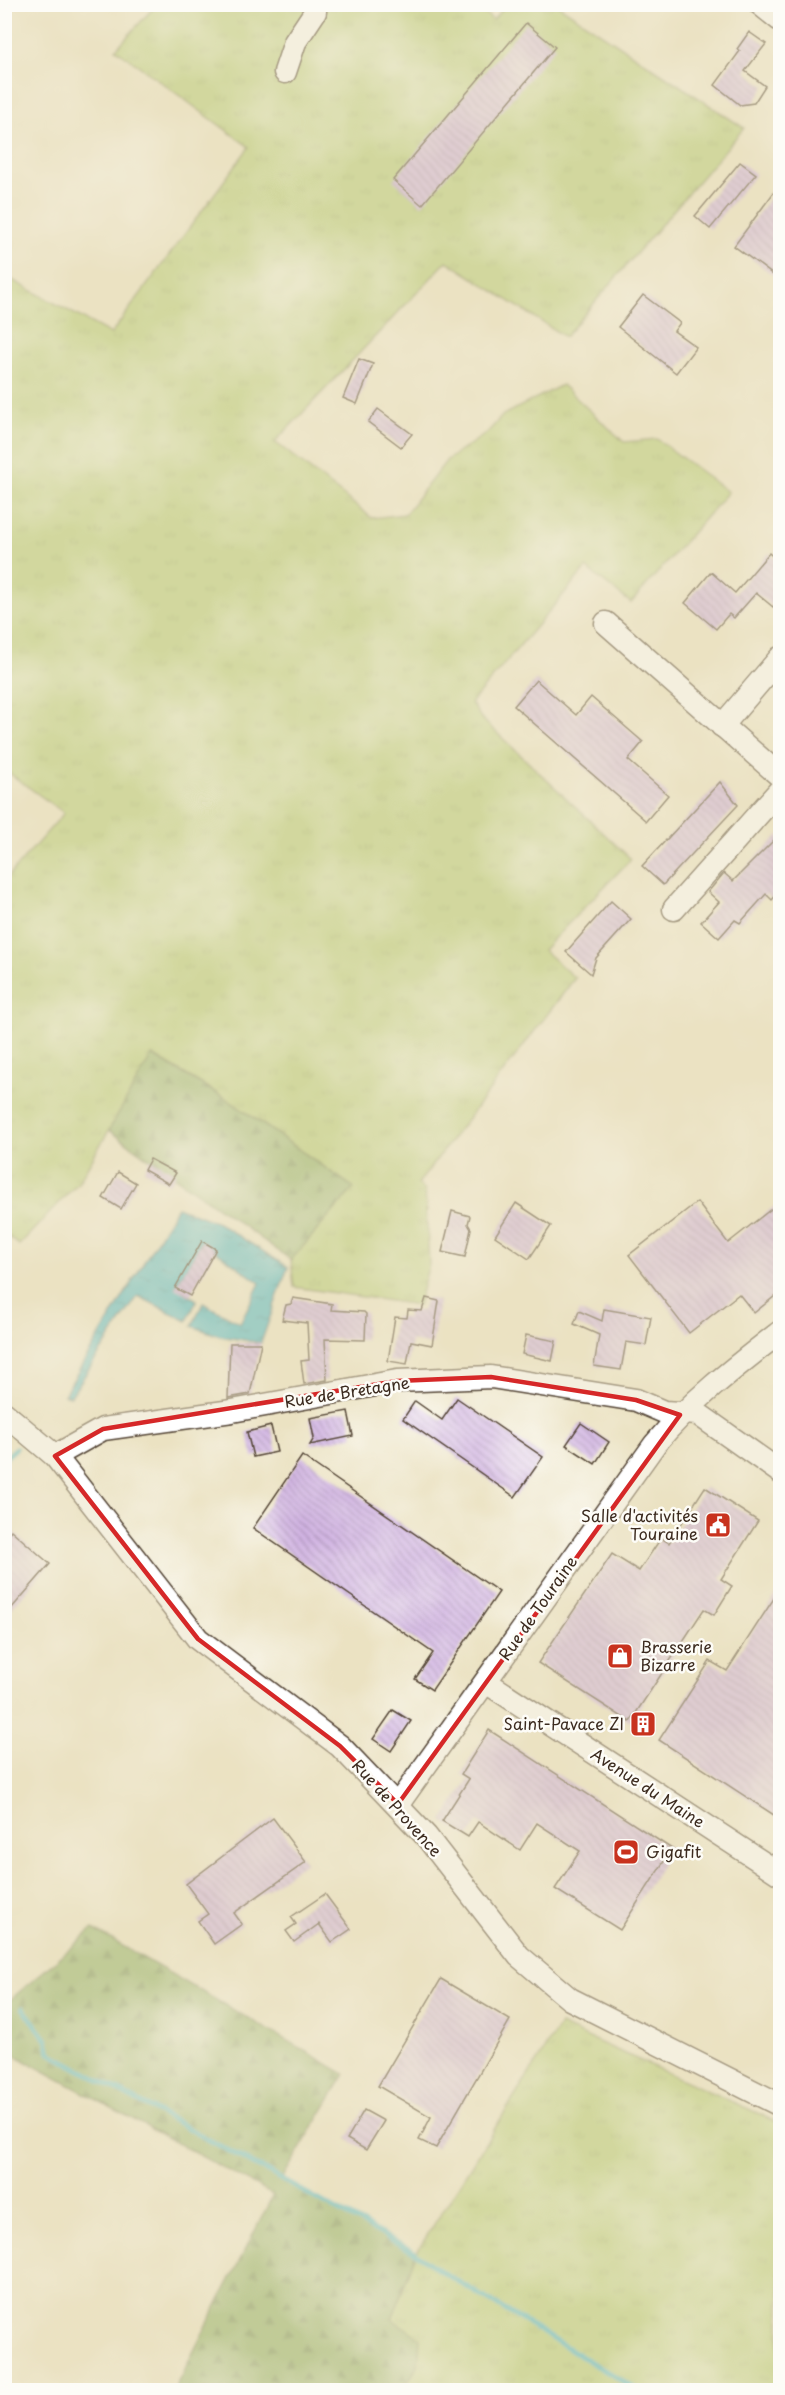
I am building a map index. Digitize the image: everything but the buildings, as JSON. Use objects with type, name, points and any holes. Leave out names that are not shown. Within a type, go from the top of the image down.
[{"type":"street","points":[[285,72],[295,42],[315,12],[315,4]]},
{"type":"street","points":[[760,4],[780,20]]},
{"type":"street","points":[[606,623],[780,776]]},
{"type":"street","points":[[722,726],[780,658]]},
{"type":"street","points":[[674,909],[780,790]]},
{"type":"street","name":"Rue de Touraine","points":[[398,1804],[655,1444],[680,1415],[711,1385],[780,1332]]},
{"type":"street","name":"Rue de Bretagne","points":[[55,1455],[103,1429],[232,1411],[398,1382],[491,1377],[636,1400],[664,1412],[680,1415],[698,1414],[780,1472]]},
{"type":"street","name":"Rue de Provence","points":[[4,1413],[55,1455],[198,1639],[340,1746],[398,1804],[426,1836],[519,1956],[543,1978],[570,1999],[780,2105]]},
{"type":"street","name":"Avenue du Maine","points":[[486,1682],[780,1874]]},
{"type":"highlighted area","points":[[491,1377],[636,1400],[680,1415],[398,1804],[340,1746],[198,1639],[55,1456],[103,1429],[397,1381]]},
{"type":"green space","points":[[474,4],[493,20],[506,5],[558,5],[744,128],[565,337],[447,261],[275,442],[372,518],[405,514],[447,460],[487,433],[503,415],[562,385],[624,442],[657,439],[728,492],[631,603],[586,568],[471,703],[481,718],[631,859],[543,950],[575,978],[418,1184],[425,1190],[429,1264],[418,1305],[294,1287],[291,1260],[354,1188],[228,1100],[153,1055],[78,1183],[19,1245],[5,1234],[5,880],[64,813],[5,770],[5,276],[111,334],[249,147],[116,49],[156,5]]},
{"type":"green space","points":[[152,1055],[228,1100],[354,1188],[291,1260],[109,1130]]},
{"type":"green space","points":[[93,1929],[345,2074],[282,2179],[416,2253],[392,2319],[420,2338],[418,2366],[402,2390],[174,2390],[273,2195],[5,2050],[5,2004]]},
{"type":"green space","points":[[560,2025],[780,2123],[780,2390],[402,2390],[418,2366],[392,2319],[416,2253]]},
{"type":"water","points":[[177,1207],[218,1223],[288,1267],[261,1343],[220,1336],[192,1326],[203,1303],[240,1323],[260,1283],[202,1241],[176,1287],[197,1300],[187,1321],[138,1296],[71,1396],[64,1395]]},
{"type":"waterway","points":[[4,1459],[16,1448]]},
{"type":"waterway","points":[[23,2008],[47,2040],[50,2053],[416,2253],[434,2267],[637,2390]]},
{"type":"place","name":"Salle d'activités Touraine","points":[[718,1525]]},
{"type":"place","name":"Brasserie Bizarre","points":[[620,1656]]},
{"type":"place","name":"Saint-Pavace ZI","points":[[643,1724]]},
{"type":"place","name":"Gigafit","points":[[626,1852]]}]
